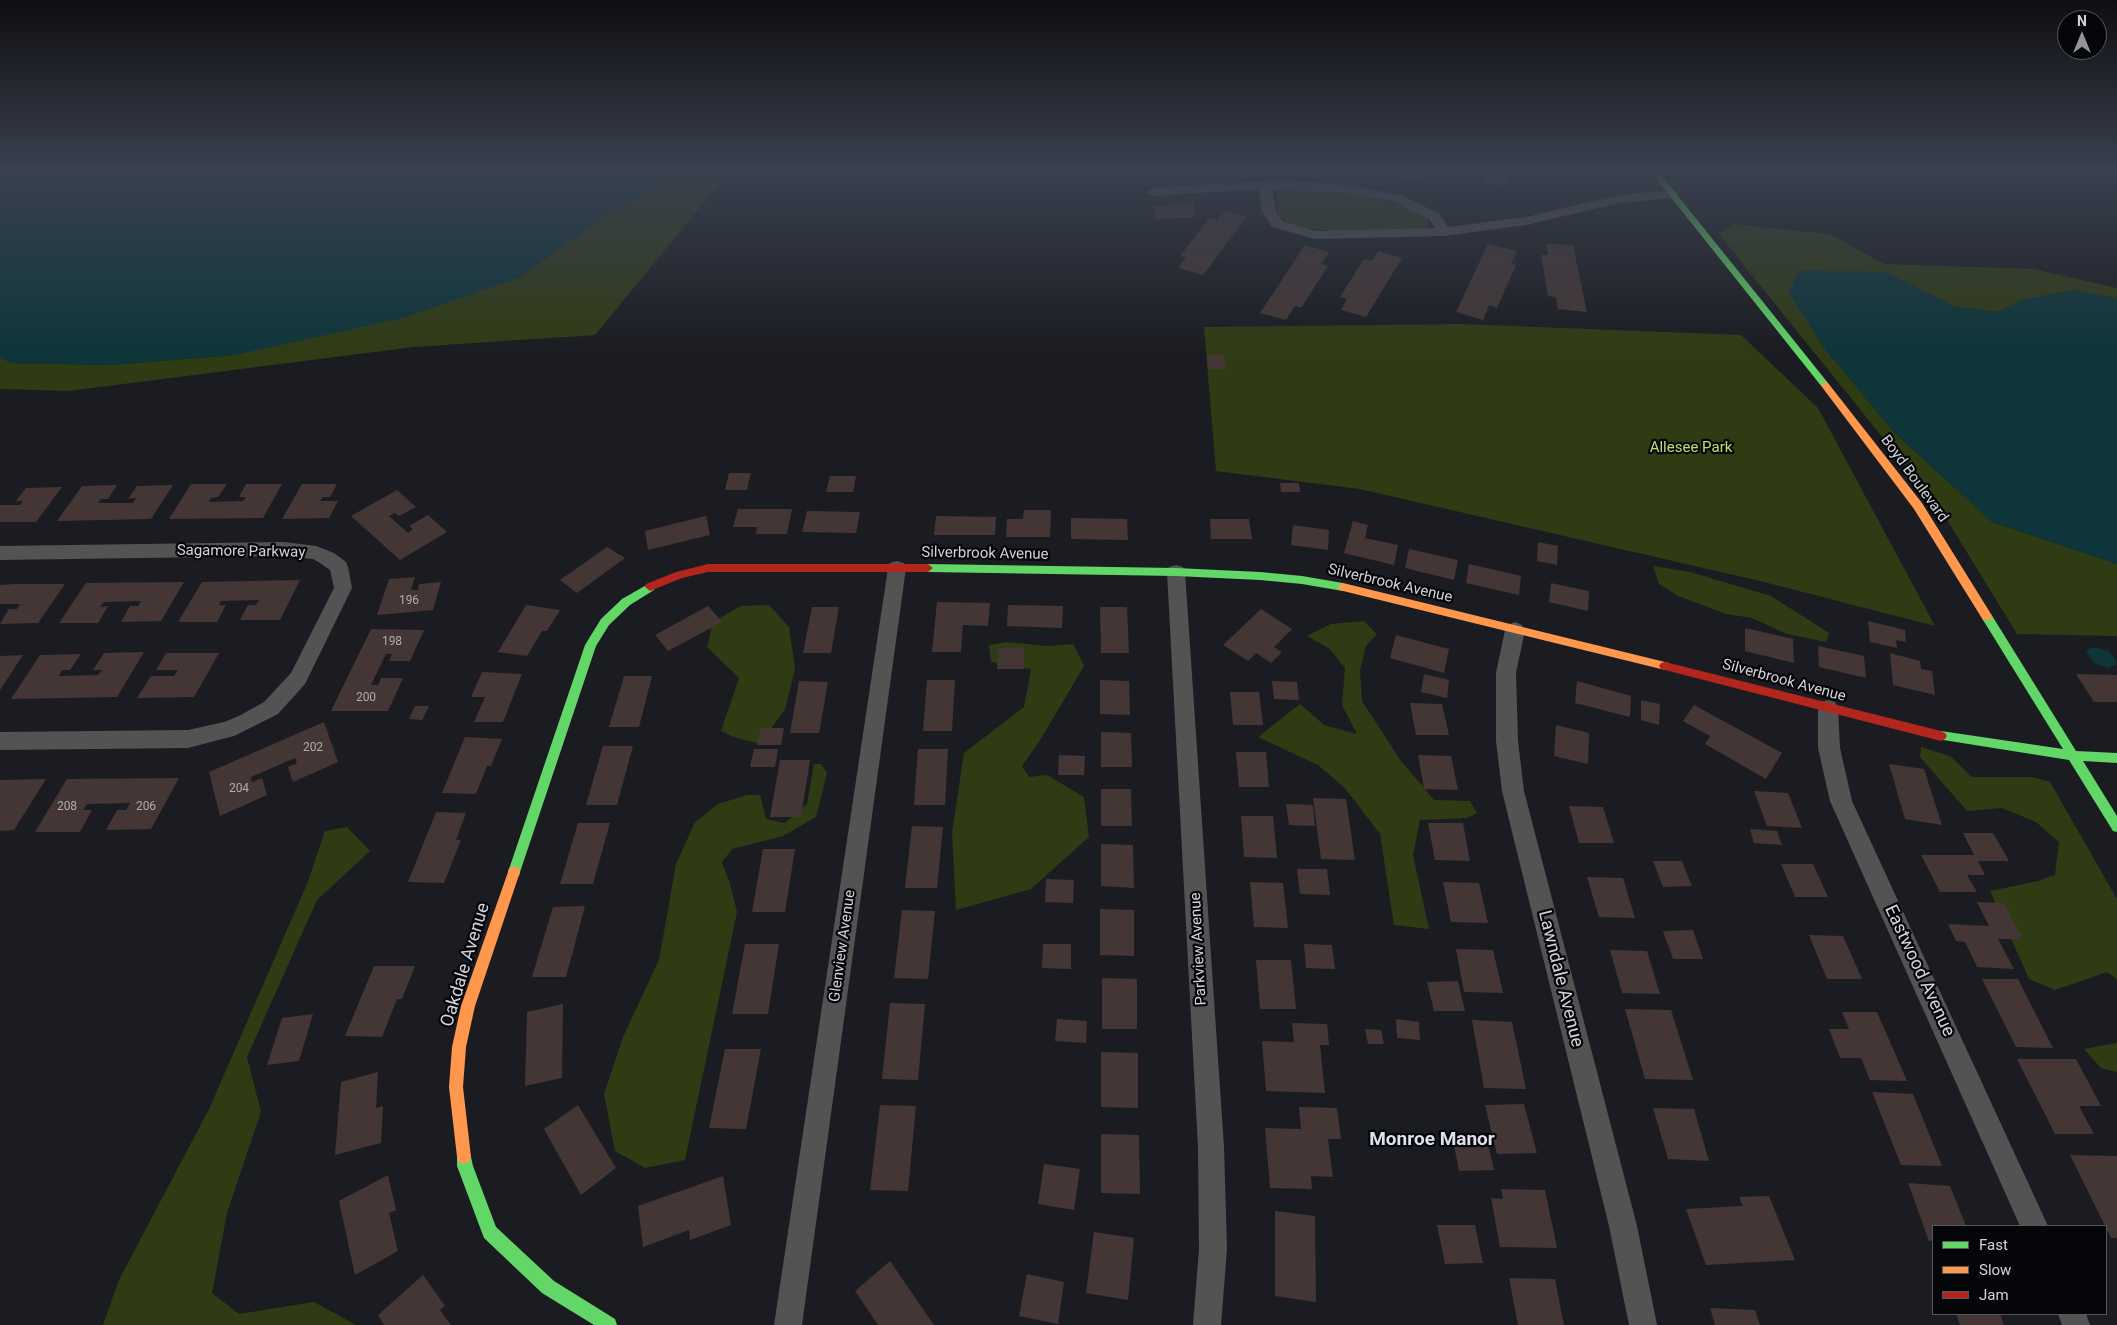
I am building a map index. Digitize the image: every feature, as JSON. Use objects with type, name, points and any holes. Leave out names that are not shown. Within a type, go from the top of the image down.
[{"type":"street","points":[[1308,233],[1316,235],[1408,233]]},
{"type":"street","name":"Boyd Boulevard","points":[[1704,233],[1918,506],[2117,827]]},
{"type":"street","name":"Sagamore Parkway","points":[[0,553],[284,549],[316,553],[327,558],[339,567],[343,588],[298,678],[271,708],[246,722],[227,730],[188,739],[0,741]]},
{"type":"street","name":"Silverbrook Avenue","points":[[645,589],[680,575],[708,568],[897,568],[1176,572],[1260,576],[1310,581],[1343,587],[1672,668],[1926,733],[2019,749],[2073,756],[2117,758]]},
{"type":"street","name":"Glenview Avenue","points":[[788,1325],[897,568]]},
{"type":"street","name":"Parkview Avenue","points":[[1176,572],[1211,1147],[1213,1249],[1207,1325]]},
{"type":"street","name":"Oakdale Avenue","points":[[609,1325],[548,1287],[490,1232],[465,1166],[456,1087],[459,1047],[468,1006],[591,645],[604,622],[626,602],[645,589]]},
{"type":"street","name":"Lawndale Avenue","points":[[1515,630],[1506,673],[1507,741],[1513,792],[1623,1226],[1643,1325]]},
{"type":"street","name":"Eastwood Avenue","points":[[1828,708],[1829,748],[1841,801],[2034,1225]]},
{"type":"green space","points":[[581,233],[679,233],[595,335],[414,347],[68,391],[0,389],[0,357],[11,363],[112,365],[235,355],[520,277]]},
{"type":"green space","points":[[1718,233],[1830,234],[1884,264],[2033,269],[2117,288],[2117,299],[2075,290],[2023,300],[1998,312],[1956,307],[1885,272],[1789,293],[1825,349],[1894,432],[1992,522],[2117,564],[2117,636],[2017,634],[1941,510]]},
{"type":"green space","name":"Allesee Park","points":[[1462,324],[1741,335],[1818,408],[1935,626],[1764,582],[1360,489],[1216,471],[1204,327]]},
{"type":"green space","points":[[1653,566],[1690,572],[1771,596],[1829,633],[1826,642],[1787,634],[1752,618],[1726,614],[1678,596],[1659,584]]},
{"type":"green space","points":[[769,605],[789,627],[795,669],[785,709],[760,744],[734,737],[721,731],[739,678],[707,647],[713,622],[741,606]]},
{"type":"green space","points":[[1364,621],[1377,634],[1366,646],[1360,670],[1362,701],[1401,761],[1434,800],[1470,801],[1477,813],[1467,818],[1420,820],[1413,855],[1429,929],[1394,925],[1380,834],[1344,787],[1318,765],[1258,737],[1300,704],[1324,725],[1357,734],[1342,705],[1345,668],[1330,649],[1307,636],[1331,624]]},
{"type":"green space","points":[[1006,642],[1047,646],[1073,644],[1084,666],[1039,742],[1022,766],[1029,777],[1047,775],[1084,797],[1089,837],[1031,889],[956,910],[952,833],[964,753],[1024,707],[1031,669],[991,662],[989,645]]},
{"type":"green space","points":[[1921,747],[1950,756],[1972,777],[2032,777],[2050,782],[2117,899],[2117,979],[2107,972],[2055,990],[2029,979],[1990,891],[2038,881],[2055,875],[2059,842],[2036,822],[2002,808],[1967,811],[1920,757]]},
{"type":"green space","points":[[814,764],[821,764],[827,773],[816,817],[783,836],[732,849],[722,862],[737,912],[685,1160],[645,1168],[615,1151],[604,1094],[623,1037],[659,960],[676,864],[695,822],[718,804],[747,795],[760,795],[766,819],[785,823],[807,804]]},
{"type":"green space","points":[[347,827],[370,851],[317,900],[247,1057],[261,1112],[227,1213],[212,1293],[239,1314],[314,1302],[356,1325],[103,1325],[119,1280],[209,1109],[307,884],[325,831]]},
{"type":"green space","points":[[2117,1043],[2117,1072],[2101,1068],[2084,1049]]},
{"type":"water","points":[[0,233],[581,233],[520,277],[406,317],[235,355],[112,365],[10,363],[0,357]]},
{"type":"water","points":[[1799,270],[1885,272],[1956,307],[1998,312],[2023,300],[2075,290],[2117,299],[2117,564],[1992,522],[1894,432],[1825,349],[1789,293]]},
{"type":"water","points":[[2093,647],[2108,651],[2115,658],[2117,664],[2108,668],[2094,663],[2087,653],[2087,650]]},
{"type":"building","points":[[1198,233],[1235,233],[1203,275],[1178,268],[1186,257],[1180,256]]},
{"type":"building","points":[[1488,244],[1517,251],[1511,264],[1516,265],[1497,308],[1489,305],[1483,320],[1456,312]]},
{"type":"building","points":[[1546,244],[1573,245],[1587,312],[1558,309],[1556,297],[1548,296],[1541,255],[1548,255]]},
{"type":"building","points":[[1305,245],[1329,252],[1321,264],[1328,266],[1301,308],[1295,306],[1286,320],[1260,313]]},
{"type":"building","points":[[1378,251],[1402,258],[1366,317],[1341,310],[1347,299],[1340,297],[1364,259],[1372,261]]},
{"type":"building","points":[[1207,355],[1224,355],[1226,369],[1208,369]]},
{"type":"building","points":[[729,473],[751,473],[747,490],[725,490]]},
{"type":"building","points":[[830,476],[856,476],[853,492],[826,492]]},
{"type":"building","points":[[1280,483],[1299,483],[1300,492],[1281,492]]},
{"type":"building","points":[[191,484],[227,484],[218,497],[211,498],[209,502],[243,501],[246,497],[239,497],[246,484],[282,484],[263,518],[169,519]]},
{"type":"building","points":[[302,484],[337,484],[330,497],[323,497],[320,501],[338,501],[329,518],[282,519]]},
{"type":"building","points":[[117,485],[108,499],[101,499],[98,503],[133,503],[136,498],[128,499],[137,486],[173,485],[151,519],[57,521],[82,486]]},
{"type":"building","points":[[62,487],[36,522],[0,522],[0,505],[20,505],[23,501],[16,501],[26,488]]},
{"type":"building","points":[[397,490],[416,507],[399,516],[395,513],[389,516],[408,533],[413,529],[409,526],[428,515],[447,532],[400,560],[351,516]]},
{"type":"building","points":[[738,509],[792,509],[787,534],[756,534],[757,527],[733,527]]},
{"type":"building","points":[[1024,510],[1051,510],[1050,537],[1006,537],[1007,519],[1023,519]]},
{"type":"building","points":[[807,511],[860,512],[856,533],[802,532]]},
{"type":"building","points":[[706,516],[710,535],[648,550],[645,531]]},
{"type":"building","points":[[936,516],[996,517],[995,535],[934,535]]},
{"type":"building","points":[[1071,518],[1127,519],[1128,540],[1071,539]]},
{"type":"building","points":[[1210,519],[1249,519],[1252,539],[1211,539]]},
{"type":"building","points":[[1353,521],[1368,525],[1365,538],[1398,545],[1394,565],[1344,553]]},
{"type":"building","points":[[1293,525],[1329,530],[1328,550],[1291,545]]},
{"type":"building","points":[[1538,542],[1558,546],[1557,565],[1537,561]]},
{"type":"building","points":[[607,547],[625,558],[577,593],[560,580]]},
{"type":"building","points":[[1409,549],[1458,560],[1454,580],[1405,568]]},
{"type":"building","points":[[1469,564],[1521,576],[1519,595],[1466,583]]},
{"type":"building","points":[[415,577],[411,590],[418,590],[419,584],[441,582],[433,610],[377,615],[389,579]]},
{"type":"building","points":[[300,580],[280,620],[240,620],[248,605],[256,605],[259,600],[221,601],[219,605],[226,605],[217,622],[178,622],[202,582]]},
{"type":"building","points":[[184,582],[161,621],[121,622],[130,606],[138,606],[141,601],[104,602],[100,607],[108,606],[98,623],[59,623],[86,583]]},
{"type":"building","points":[[1551,583],[1589,591],[1588,611],[1549,602]]},
{"type":"building","points":[[65,584],[38,623],[0,624],[9,609],[17,609],[20,604],[0,604],[0,585]]},
{"type":"building","points":[[937,602],[990,603],[988,626],[963,625],[961,652],[932,652]]},
{"type":"building","points":[[526,605],[560,610],[547,631],[542,631],[527,656],[498,652]]},
{"type":"building","points":[[1008,605],[1063,606],[1062,628],[1007,626]]},
{"type":"building","points":[[708,606],[722,622],[668,651],[655,635]]},
{"type":"building","points":[[812,607],[839,607],[831,653],[803,653]]},
{"type":"building","points":[[1100,607],[1127,607],[1129,653],[1101,653]]},
{"type":"building","points":[[1261,609],[1292,629],[1274,647],[1282,652],[1271,663],[1256,653],[1248,661],[1223,645]]},
{"type":"building","points":[[1868,621],[1905,630],[1906,642],[1896,640],[1897,648],[1870,642]]},
{"type":"building","points":[[1745,628],[1793,639],[1794,663],[1745,651]]},
{"type":"building","points":[[371,629],[424,630],[410,661],[389,661],[392,654],[386,654],[371,685],[378,685],[381,678],[403,678],[388,711],[331,711]]},
{"type":"building","points":[[1396,635],[1449,649],[1444,673],[1390,658]]},
{"type":"building","points":[[1818,646],[1864,656],[1866,678],[1819,667]]},
{"type":"building","points":[[998,648],[1024,648],[1024,669],[997,669]]},
{"type":"building","points":[[144,652],[117,697],[11,699],[40,655],[81,654],[70,670],[62,670],[59,676],[98,675],[102,670],[93,670],[104,653]]},
{"type":"building","points":[[166,653],[219,653],[194,697],[137,698],[151,676],[174,676],[178,670],[156,670]]},
{"type":"building","points":[[1890,653],[1920,661],[1921,669],[1932,671],[1935,695],[1893,685]]},
{"type":"building","points":[[23,655],[0,690],[0,656]]},
{"type":"building","points":[[482,672],[522,674],[503,722],[474,722],[485,697],[471,697]]},
{"type":"building","points":[[1424,674],[1449,680],[1447,698],[1421,692]]},
{"type":"building","points":[[2076,674],[2117,675],[2117,702],[2094,702]]},
{"type":"building","points":[[624,676],[652,676],[639,727],[609,727]]},
{"type":"building","points":[[927,680],[955,680],[952,731],[923,731]]},
{"type":"building","points":[[1100,680],[1129,681],[1130,715],[1100,714]]},
{"type":"building","points":[[799,681],[828,682],[819,733],[790,733]]},
{"type":"building","points":[[1272,681],[1297,682],[1299,700],[1274,699]]},
{"type":"building","points":[[1577,681],[1631,696],[1630,717],[1575,703]]},
{"type":"building","points":[[1230,692],[1259,692],[1263,725],[1233,725]]},
{"type":"building","points":[[1641,700],[1660,704],[1659,725],[1641,720]]},
{"type":"building","points":[[1410,703],[1442,704],[1449,735],[1416,735]]},
{"type":"building","points":[[1694,705],[1782,753],[1766,779],[1705,744],[1710,736],[1683,721]]},
{"type":"building","points":[[415,706],[429,706],[422,720],[409,719]]},
{"type":"building","points":[[324,722],[338,762],[293,782],[288,767],[297,763],[295,758],[251,777],[252,782],[262,778],[267,795],[220,816],[209,772]]},
{"type":"building","points":[[1556,725],[1589,733],[1588,764],[1554,756]]},
{"type":"building","points":[[761,728],[784,728],[781,745],[757,745]]},
{"type":"building","points":[[1101,732],[1131,733],[1132,767],[1101,767]]},
{"type":"building","points":[[465,737],[502,739],[491,766],[487,766],[476,794],[442,793]]},
{"type":"building","points":[[603,746],[633,746],[617,805],[586,805]]},
{"type":"building","points":[[754,749],[778,749],[775,767],[750,767]]},
{"type":"building","points":[[918,749],[948,749],[945,805],[914,805]]},
{"type":"building","points":[[1236,752],[1266,752],[1269,787],[1239,787]]},
{"type":"building","points":[[1059,755],[1085,756],[1084,775],[1058,775]]},
{"type":"building","points":[[1418,755],[1451,756],[1458,790],[1424,789]]},
{"type":"building","points":[[780,760],[810,760],[801,817],[770,817]]},
{"type":"building","points":[[1889,764],[1924,769],[1942,825],[1905,819]]},
{"type":"building","points":[[179,778],[151,829],[106,830],[117,810],[126,810],[130,803],[87,804],[83,810],[92,810],[80,832],[35,832],[67,779]]},
{"type":"building","points":[[46,779],[14,830],[0,831],[0,780]]},
{"type":"building","points":[[1101,789],[1131,789],[1132,826],[1101,826]]},
{"type":"building","points":[[1754,791],[1788,793],[1802,828],[1767,826]]},
{"type":"building","points":[[1313,798],[1346,799],[1355,860],[1321,859]]},
{"type":"building","points":[[1286,804],[1313,805],[1315,826],[1289,825]]},
{"type":"building","points":[[1569,806],[1603,807],[1614,843],[1579,843]]},
{"type":"building","points":[[436,812],[466,813],[456,840],[461,840],[444,883],[408,882]]},
{"type":"building","points":[[1241,816],[1273,816],[1277,858],[1244,857]]},
{"type":"building","points":[[578,823],[610,823],[593,884],[560,884]]},
{"type":"building","points":[[1428,823],[1463,823],[1470,861],[1435,860]]},
{"type":"building","points":[[912,826],[943,827],[937,888],[905,888]]},
{"type":"building","points":[[1750,829],[1777,831],[1782,845],[1754,843]]},
{"type":"building","points":[[1963,833],[1993,833],[2009,861],[1978,861],[1985,875],[1967,875],[1977,892],[1940,892],[1921,855],[1974,855]]},
{"type":"building","points":[[1101,844],[1133,845],[1134,888],[1101,886]]},
{"type":"building","points":[[763,849],[795,849],[785,912],[752,912]]},
{"type":"building","points":[[1653,861],[1682,861],[1692,886],[1663,887]]},
{"type":"building","points":[[1781,864],[1813,864],[1828,897],[1795,897]]},
{"type":"building","points":[[1297,869],[1327,869],[1330,895],[1300,894]]},
{"type":"building","points":[[1587,877],[1623,878],[1635,918],[1599,917]]},
{"type":"building","points":[[1046,879],[1074,880],[1073,903],[1045,902]]},
{"type":"building","points":[[1250,882],[1283,883],[1288,928],[1254,927]]},
{"type":"building","points":[[1443,882],[1479,883],[1488,923],[1451,922]]},
{"type":"building","points":[[1977,902],[2004,903],[2023,939],[1998,939],[2014,969],[1977,967],[1965,942],[1956,941],[1948,924],[1989,926]]},
{"type":"building","points":[[585,906],[566,977],[532,977],[553,907]]},
{"type":"building","points":[[1100,909],[1134,910],[1134,956],[1100,955]]},
{"type":"building","points":[[902,910],[935,911],[928,979],[894,978]]},
{"type":"building","points":[[1693,930],[1703,959],[1673,959],[1663,931]]},
{"type":"building","points":[[1809,935],[1843,936],[1862,979],[1827,979]]},
{"type":"building","points":[[745,944],[779,944],[768,1014],[732,1014]]},
{"type":"building","points":[[1043,944],[1071,944],[1071,969],[1042,968]]},
{"type":"building","points":[[1304,944],[1332,945],[1335,969],[1306,968]]},
{"type":"building","points":[[1456,949],[1493,950],[1503,993],[1464,992]]},
{"type":"building","points":[[1610,950],[1647,951],[1660,994],[1622,993]]},
{"type":"building","points":[[1256,960],[1291,960],[1296,1009],[1260,1009]]},
{"type":"building","points":[[374,966],[415,966],[402,999],[397,999],[382,1037],[345,1036]]},
{"type":"building","points":[[1102,978],[1137,979],[1137,1029],[1102,1029]]},
{"type":"building","points":[[1982,979],[2018,979],[2053,1048],[2016,1047]]},
{"type":"building","points":[[1458,981],[1465,1011],[1434,1011],[1427,982]]},
{"type":"building","points":[[890,1003],[925,1004],[918,1080],[882,1079]]},
{"type":"building","points":[[563,1004],[562,1078],[525,1086],[527,1012]]},
{"type":"building","points":[[1625,1009],[1671,1010],[1693,1080],[1645,1079]]},
{"type":"building","points":[[1842,1012],[1877,1012],[1907,1081],[1870,1080],[1861,1058],[1840,1058],[1829,1029],[1849,1029]]},
{"type":"building","points":[[313,1014],[299,1061],[267,1065],[282,1018]]},
{"type":"building","points":[[1057,1019],[1087,1021],[1086,1043],[1055,1041]]},
{"type":"building","points":[[1396,1019],[1419,1022],[1420,1040],[1397,1038]]},
{"type":"building","points":[[1472,1020],[1512,1022],[1526,1089],[1484,1088]]},
{"type":"building","points":[[1292,1023],[1327,1024],[1329,1045],[1320,1045],[1325,1093],[1266,1091],[1262,1041],[1294,1042]]},
{"type":"building","points":[[1365,1029],[1381,1030],[1384,1044],[1368,1044]]},
{"type":"building","points":[[725,1049],[761,1049],[746,1129],[709,1128]]},
{"type":"building","points":[[1101,1052],[1138,1053],[1138,1108],[1101,1107]]},
{"type":"building","points":[[2017,1059],[2076,1059],[2101,1106],[2079,1106],[2094,1134],[2055,1134]]},
{"type":"building","points":[[378,1072],[376,1108],[383,1106],[381,1143],[335,1155],[341,1082]]},
{"type":"building","points":[[1872,1092],[1913,1094],[1942,1166],[1901,1165]]},
{"type":"building","points":[[1524,1104],[1537,1153],[1497,1154],[1485,1105]]},
{"type":"building","points":[[578,1105],[616,1168],[581,1195],[544,1129]]},
{"type":"building","points":[[880,1105],[916,1106],[908,1191],[870,1190]]},
{"type":"building","points":[[1299,1107],[1337,1108],[1341,1139],[1328,1139],[1333,1177],[1311,1176],[1312,1189],[1270,1188],[1265,1128],[1301,1129]]},
{"type":"building","points":[[1653,1108],[1694,1109],[1709,1161],[1668,1159]]},
{"type":"building","points":[[1101,1134],[1139,1135],[1140,1194],[1101,1193]]},
{"type":"building","points":[[1452,1135],[1486,1135],[1494,1170],[1459,1171]]},
{"type":"building","points":[[2070,1155],[2117,1156],[2117,1238],[2111,1238],[2107,1225],[2105,1225]]},
{"type":"building","points":[[1044,1164],[1080,1169],[1074,1210],[1038,1204]]},
{"type":"building","points":[[388,1175],[396,1210],[389,1213],[398,1251],[355,1275],[339,1201]]},
{"type":"building","points":[[723,1176],[731,1225],[690,1240],[689,1230],[643,1247],[638,1206]]},
{"type":"building","points":[[1908,1183],[1950,1186],[1966,1225],[1932,1225],[1932,1241],[1929,1241]]},
{"type":"building","points":[[1501,1189],[1545,1190],[1557,1248],[1500,1247],[1491,1198],[1503,1199]]},
{"type":"building","points":[[1769,1196],[1795,1260],[1706,1265],[1686,1209],[1743,1206],[1739,1197]]},
{"type":"building","points":[[1275,1211],[1315,1216],[1316,1302],[1275,1296]]},
{"type":"building","points":[[1437,1225],[1475,1225],[1483,1263],[1445,1264]]},
{"type":"building","points":[[1094,1232],[1134,1238],[1128,1300],[1086,1293]]},
{"type":"building","points":[[890,1261],[934,1325],[878,1325],[855,1291]]},
{"type":"building","points":[[1027,1274],[1064,1282],[1058,1324],[1019,1316]]},
{"type":"building","points":[[423,1275],[445,1306],[440,1310],[451,1325],[384,1325],[378,1315]]},
{"type":"building","points":[[1509,1278],[1555,1279],[1564,1325],[1518,1325]]},
{"type":"building","points":[[1710,1308],[1755,1310],[1760,1325],[1715,1325]]},
{"type":"building","points":[[1956,1315],[2000,1315],[2004,1325],[1960,1325]]},
{"type":"traffic: fast","points":[[1703,233],[1825,385]]},
{"type":"traffic: fast","points":[[928,568],[1176,572],[1260,576],[1302,580],[1343,587]]},
{"type":"traffic: fast","points":[[514,872],[591,645],[605,622],[626,602],[650,587]]},
{"type":"traffic: fast","points":[[1987,617],[2117,827]]},
{"type":"traffic: fast","points":[[1941,736],[2073,756],[2117,758]]},
{"type":"traffic: fast","points":[[464,1157],[465,1166],[490,1232],[548,1287],[609,1325]]},
{"type":"traffic: slow","points":[[1825,385],[1918,506],[1987,617]]},
{"type":"traffic: slow","points":[[1343,587],[1665,666]]},
{"type":"traffic: slow","points":[[464,1157],[456,1087],[459,1047],[468,1006],[514,872]]},
{"type":"traffic: jam","points":[[650,587],[680,575],[708,568],[928,568]]},
{"type":"traffic: jam","points":[[1665,666],[1941,736]]},
{"type":"district","name":"Monroe Manor","points":[[1432,1140]]}]
